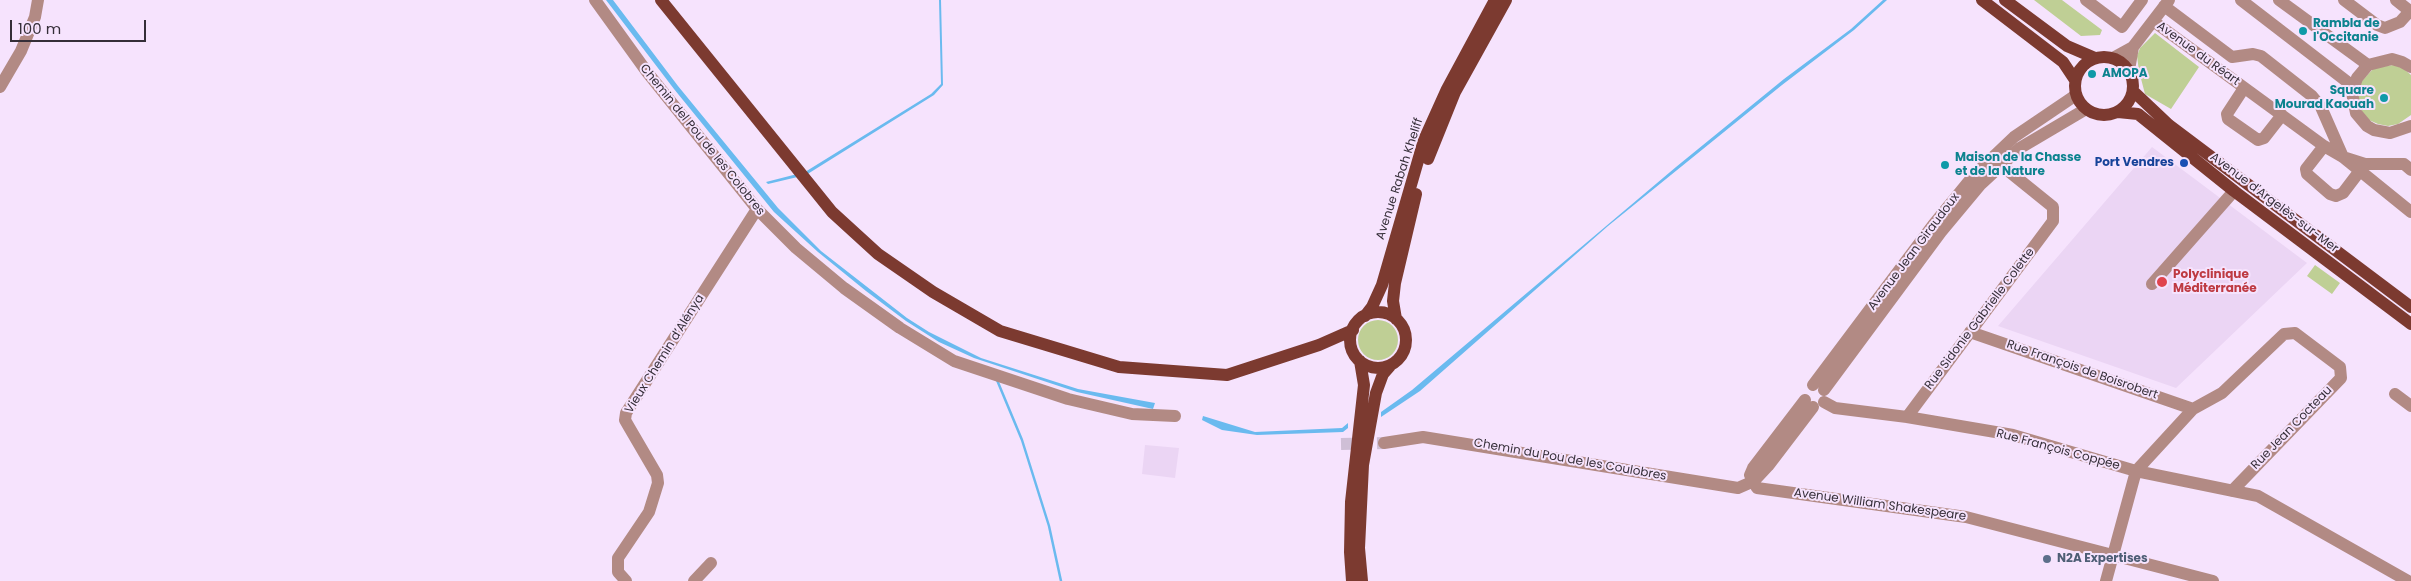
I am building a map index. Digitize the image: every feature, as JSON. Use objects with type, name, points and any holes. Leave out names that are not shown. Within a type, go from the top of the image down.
[{"type":"main road","points":[[661,0],[832,212],[878,254],[933,292],[1000,331],[1119,367],[1227,375],[1319,346],[1353,330]]},
{"type":"main road","name":"Avenue Rabah Kheliff","points":[[1365,316],[1372,307],[1382,285],[1424,140],[1447,89],[1479,26],[1495,0]]},
{"type":"main road","name":"Avenue Rabah Kheliff","points":[[1396,319],[1393,301],[1395,283],[1414,203],[1432,145],[1469,64],[1506,0]]},
{"type":"main road","points":[[1982,0],[2059,58],[2076,80]]},
{"type":"main road","points":[[2005,0],[2067,46],[2095,58],[2119,60],[2129,70],[2134,84],[2130,100],[2118,112],[2101,115],[2086,108],[2076,95],[2076,80],[2082,66],[2095,58]]},
{"type":"main road","name":"Avenue d'Argelès-sur-Mer","points":[[2133,91],[2169,125],[2411,307]]},
{"type":"main road","name":"Avenue d'Argelès-sur-Mer","points":[[2118,112],[2138,114],[2234,191],[2411,324]]},
{"type":"main road","points":[[1352,581],[1350,552],[1351,502],[1364,385],[1351,336],[1353,330],[1365,316],[1381,313],[1396,319],[1401,325],[1406,340],[1402,355],[1383,374],[1376,394],[1363,465],[1359,548],[1362,581]]},
{"type":"main road","points":[[1319,346],[1339,343],[1374,368],[1390,366]]},
{"type":"street","points":[[0,87],[21,51],[35,17],[38,0]]},
{"type":"street","name":"Chemin del Pou de les Colobres","points":[[595,0],[646,72],[757,209],[796,248],[844,288],[900,328],[954,361],[1068,399],[1132,414],[1175,416]]},
{"type":"street","points":[[2086,0],[2122,28],[2142,0]]},
{"type":"street","points":[[2241,0],[2354,87]]},
{"type":"street","points":[[2279,0],[2368,65]]},
{"type":"street","points":[[2344,0],[2377,25],[2385,28],[2400,22],[2411,11],[2396,0]]},
{"type":"street","points":[[2113,58],[2132,48],[2166,3]]},
{"type":"street","name":"Avenue du Réart","points":[[2166,3],[2232,57],[2253,54],[2261,56],[2312,96],[2321,108],[2343,157]]},
{"type":"street","name":"Avenue du Réart","points":[[2153,21],[2324,146],[2362,167],[2411,212]]},
{"type":"street","points":[[2129,70],[2132,48]]},
{"type":"street","points":[[2410,63],[2380,60],[2368,65],[2357,78],[2353,102],[2356,113],[2374,130],[2390,133],[2411,126]]},
{"type":"street","name":"Avenue du Réart","points":[[2244,88],[2227,114],[2228,119],[2258,140],[2264,138],[2282,115]]},
{"type":"street","name":"Avenue Jean Giraudoux","points":[[2076,95],[2014,137],[1974,175],[1933,225],[1816,397],[1768,466],[1754,482],[1750,475],[1753,468],[1816,397],[1941,232],[1981,184],[2020,148],[2086,108]]},
{"type":"street","points":[[2324,146],[2306,169],[2307,174],[2330,194],[2336,196],[2343,193],[2362,167]]},
{"type":"street","name":"Avenue du Réart","points":[[2362,167],[2404,164],[2411,170]]},
{"type":"street","name":"Rue Sidonie Gabrielle Colette","points":[[1907,417],[2054,221],[2053,207],[2001,165]]},
{"type":"street","points":[[2152,284],[2234,191]]},
{"type":"street","name":"Vieux Chemin d’Alénya","points":[[626,581],[618,572],[618,558],[649,512],[658,482],[657,475],[625,420],[626,413],[757,209]]},
{"type":"street","name":"Rue François de Boisrobert","points":[[1970,332],[2193,409]]},
{"type":"street","name":"Rue Jean Cocteau","points":[[2136,471],[2193,409],[2222,393],[2284,334],[2295,332],[2340,367],[2341,378],[2232,491]]},
{"type":"street","points":[[2395,394],[2411,406]]},
{"type":"street","name":"Rue François Coppée","points":[[1816,397],[1835,408],[1907,417],[2012,436],[2136,471],[2258,496],[2408,581]]},
{"type":"street","name":"Chemin du Pou de les Coulobres","points":[[1384,443],[1423,437],[1738,488],[1754,482]]},
{"type":"street","points":[[1768,466],[1774,486]]},
{"type":"street","points":[[2106,581],[2136,471]]},
{"type":"street","name":"Avenue William Shakespeare","points":[[1754,482],[1757,488],[1774,486],[1966,517],[2212,581]]},
{"type":"street","points":[[694,581],[711,563]]},
{"type":"shaded area","name":"Polyclinique Méditerranée","points":[[2152,147],[2307,263],[2176,388],[1998,326]]},
{"type":"shaded area","points":[[1145,445],[1179,448],[1175,478],[1142,474]]},
{"type":"green space","points":[[2034,0],[2062,0],[2102,30],[2100,35],[2081,36]]},
{"type":"green space","points":[[2155,33],[2199,67],[2171,109],[2145,94],[2139,71],[2137,56],[2140,48]]},
{"type":"green space","name":"Square Mourad Kaouah","points":[[2393,65],[2403,68],[2411,75],[2411,115],[2398,124],[2388,126],[2369,120],[2362,112],[2357,93],[2360,83],[2374,68]]},
{"type":"green space","points":[[2315,265],[2340,283],[2332,294],[2307,276]]},
{"type":"green space","points":[[1382,320],[1389,323],[1395,329],[1398,340],[1397,348],[1389,357],[1382,360],[1374,360],[1367,357],[1359,348],[1358,336],[1361,329],[1370,321]]},
{"type":"water","points":[[606,0],[613,0],[678,86],[778,208],[821,251],[907,318],[929,332],[981,358],[1078,389],[1155,403],[1153,409],[1077,392],[974,358],[939,342],[906,321],[818,252],[774,212],[674,89]]},
{"type":"water","points":[[939,0],[941,0],[943,85],[934,95],[806,175],[768,184],[766,182],[805,172],[931,94],[941,84]]},
{"type":"water","points":[[1883,0],[1887,0],[1854,30],[1782,85],[1608,226],[1420,391],[1381,417],[1381,412],[1412,390],[1676,167],[1784,79],[1851,29]]},
{"type":"water","points":[[1203,416],[1255,432],[1342,428],[1348,423],[1348,428],[1343,432],[1257,435],[1222,430],[1202,420]]},
{"type":"waterway","points":[[997,380],[1022,440],[1049,526],[1061,581]]},
{"type":"tunnel","points":[[1341,444],[1384,443]]},
{"type":"place","name":"Rambla de l'Occitanie","points":[[2303,31]]},
{"type":"place","name":"AMOPA","points":[[2092,74]]},
{"type":"place","name":"Square Mourad Kaouah","points":[[2384,98]]},
{"type":"place","name":"Port Vendres","points":[[2184,163]]},
{"type":"place","name":"Maison de la Chasse et de la Nature","points":[[1945,165]]},
{"type":"place","name":"Polyclinique Méditerranée","points":[[2162,282]]},
{"type":"place","name":"N2A Expertises","points":[[2047,559]]}]
